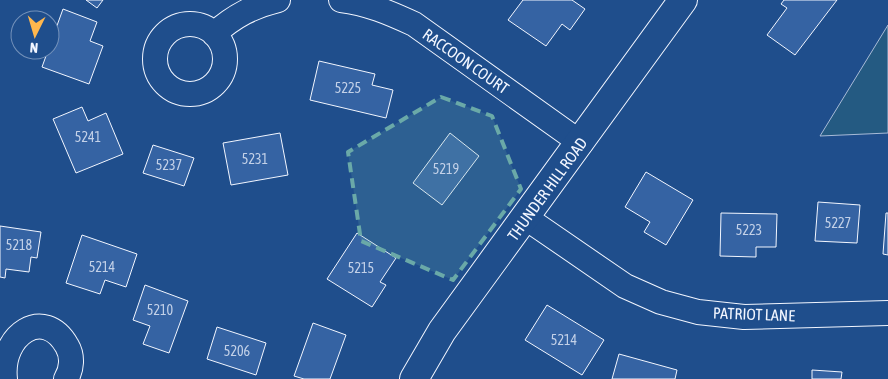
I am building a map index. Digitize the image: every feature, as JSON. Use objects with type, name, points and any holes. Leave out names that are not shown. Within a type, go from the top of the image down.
[{"type":"street","points":[[214,34],[229,20],[255,6],[278,0]]},
{"type":"street","name":"RACCOON COURT","points":[[341,0],[384,10],[414,24],[581,143]]},
{"type":"street","name":"THUNDER HILL ROAD","points":[[414,379],[442,331],[581,143],[683,0]]},
{"type":"street","name":"PATRIOT LANE","points":[[526,218],[625,286],[661,302],[698,312],[744,317],[888,313]]},
{"type":"street","points":[[5,379],[0,367],[0,355],[4,344],[12,335],[22,329],[33,326],[45,327],[55,332],[64,340],[70,350],[73,377]]},
{"type":"highlighted area","points":[[441,97],[492,116],[521,189],[453,280],[361,241],[348,152]]},
{"type":"shaded area","points":[[888,25],[888,133],[820,136]]},
{"type":"building","points":[[86,0],[103,0],[97,8]]},
{"type":"building","points":[[523,0],[572,0],[585,9],[570,30],[562,24],[546,46],[508,20]]},
{"type":"building","points":[[784,0],[837,0],[795,55],[767,35],[787,8],[781,4]]},
{"type":"building","points":[[63,9],[97,22],[90,41],[103,46],[89,84],[42,67],[45,60],[60,60],[60,17]]},
{"type":"building","points":[[319,61],[375,74],[372,85],[393,90],[386,118],[310,100]]},
{"type":"building","points":[[82,107],[88,121],[106,113],[123,154],[76,173],[53,119]]},
{"type":"building","points":[[280,133],[288,175],[231,185],[223,143]]},
{"type":"building","points":[[450,133],[479,156],[442,205],[413,183]]},
{"type":"building","points":[[153,145],[194,158],[184,186],[143,173]]},
{"type":"building","points":[[646,172],[693,200],[666,245],[644,232],[650,222],[625,207]]},
{"type":"building","points":[[818,202],[860,205],[857,243],[815,241]]},
{"type":"building","points":[[721,213],[777,214],[776,247],[756,247],[756,257],[720,256]]},
{"type":"building","points":[[886,213],[888,213],[888,255],[883,254]]},
{"type":"building","points":[[0,226],[41,232],[37,258],[31,257],[29,272],[6,269],[5,278],[0,277]]},
{"type":"building","points":[[357,233],[396,258],[380,282],[386,285],[372,307],[327,279]]},
{"type":"building","points":[[82,235],[137,254],[126,287],[105,280],[100,294],[66,283]]},
{"type":"building","points":[[145,285],[188,301],[169,353],[143,344],[150,326],[133,320]]},
{"type":"building","points":[[547,305],[604,340],[582,375],[525,340]]},
{"type":"building","points":[[313,323],[346,335],[330,379],[304,379],[294,376]]},
{"type":"building","points":[[217,327],[266,343],[256,375],[207,359]]},
{"type":"building","points":[[619,354],[677,370],[675,379],[612,379]]},
{"type":"building","points":[[812,370],[842,372],[841,379],[812,379]]}]
